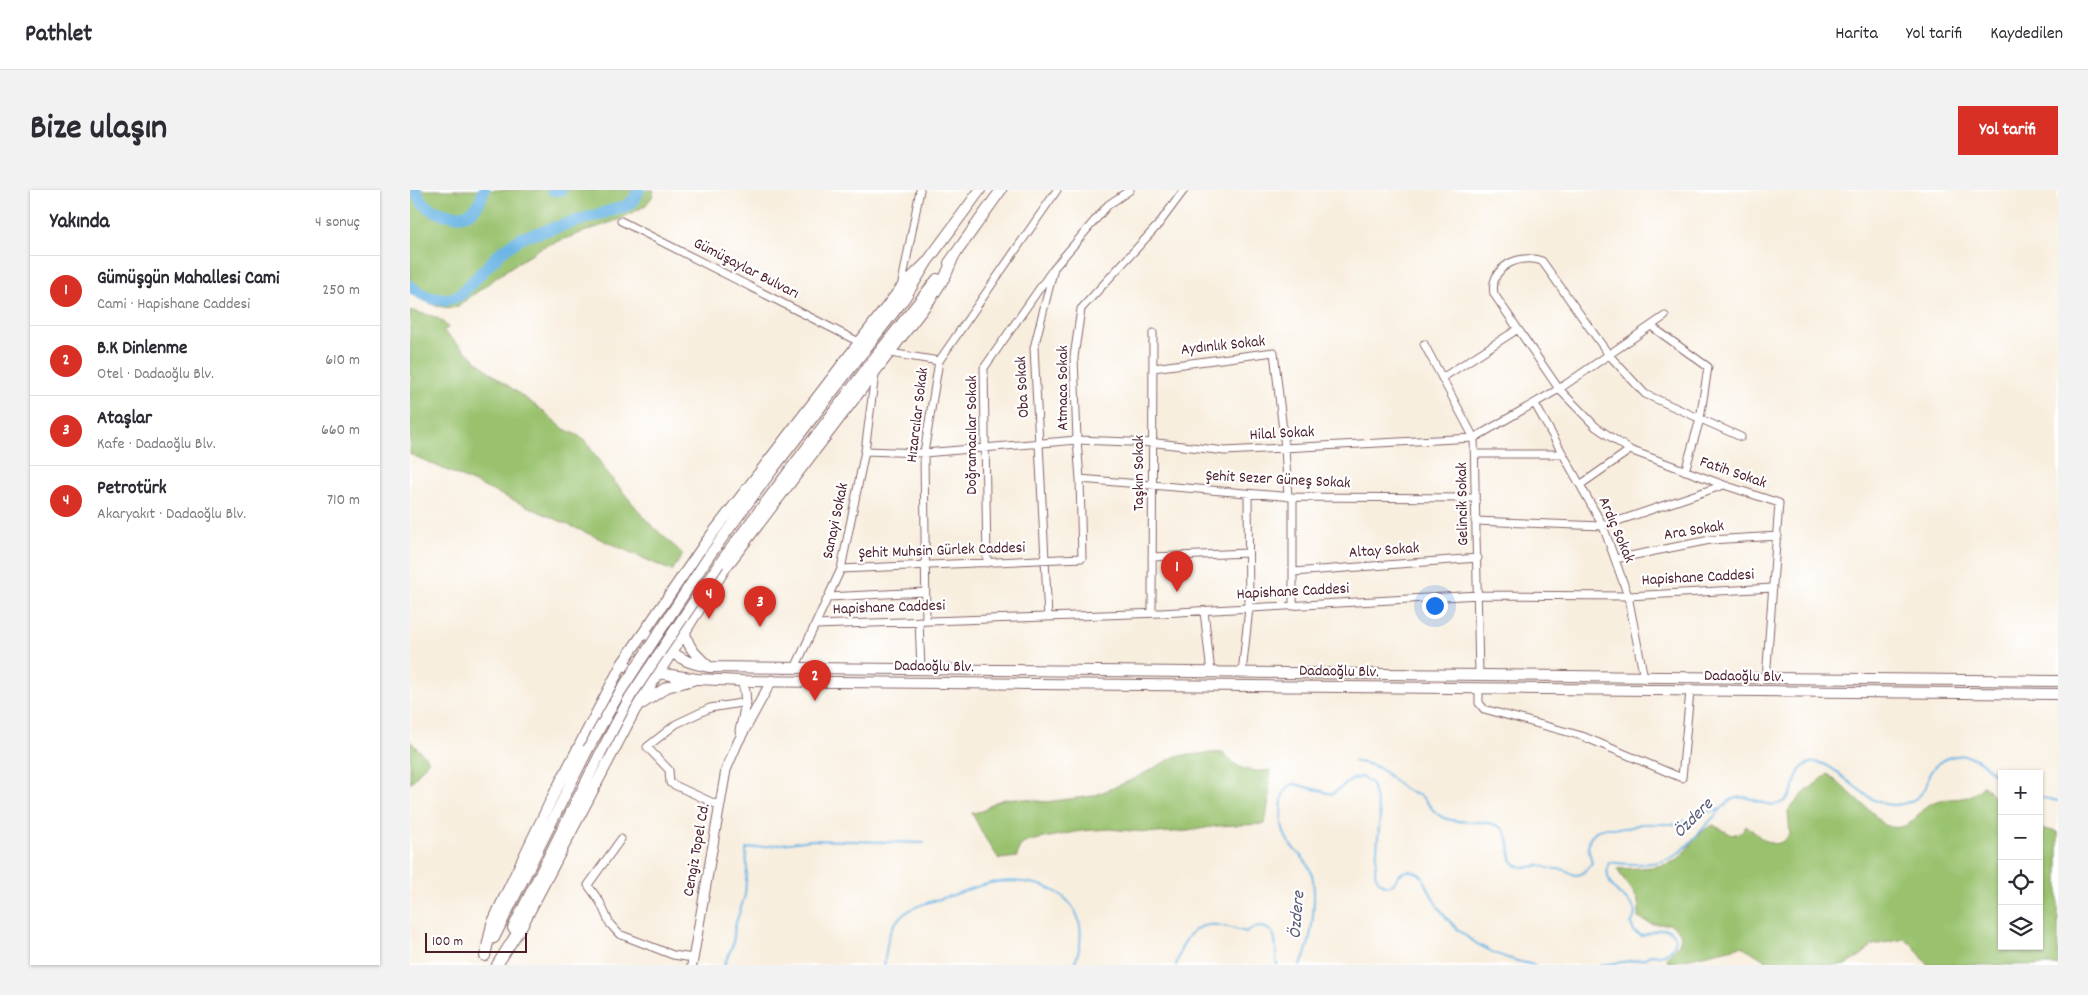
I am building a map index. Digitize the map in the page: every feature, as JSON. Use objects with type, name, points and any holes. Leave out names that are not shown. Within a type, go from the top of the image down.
[{"type":"highway","points":[[482,960],[588,749],[620,692],[709,556],[773,469],[904,299],[927,262],[980,190]]},
{"type":"highway","points":[[496,965],[600,754],[630,698],[719,564],[873,359],[953,258],[1001,190]]},
{"type":"highway","points":[[496,965],[524,922],[635,710],[726,567],[932,297],[946,275],[953,258]]},
{"type":"highway","points":[[482,960],[492,924],[504,898],[553,796],[622,664],[706,542],[901,288],[927,262]]},
{"type":"highway","points":[[685,631],[686,642],[693,652],[709,666]]},
{"type":"highway","name":"Dadaoğlu Blv.","points":[[644,632],[659,641],[671,653],[687,661],[709,666],[1644,678],[2058,681]]},
{"type":"highway","name":"Dadaoğlu Blv.","points":[[622,664],[639,672],[697,679],[742,681],[2058,694]]},
{"type":"highway","points":[[635,710],[653,695],[667,687],[697,679]]},
{"type":"main road","points":[[738,742],[772,680]]},
{"type":"main road","points":[[738,742],[747,702],[746,691],[742,681]]},
{"type":"main road","name":"Cengiz Topel Cd.","points":[[692,962],[726,770],[738,742]]},
{"type":"street","points":[[901,288],[920,190]]},
{"type":"street","name":"Hızarcılar Sokak","points":[[920,669],[925,592],[924,453],[938,361],[1057,190]]},
{"type":"street","name":"Oba Sokak","points":[[1048,617],[1034,348],[1054,268],[1108,205],[1130,190]]},
{"type":"street","name":"Atmaca Sokak","points":[[1045,561],[1082,558],[1074,357],[1081,309],[1158,225],[1184,190]]},
{"type":"street","name":"Gümüşaylar Bulvarı","points":[[621,222],[859,342]]},
{"type":"street","name":"Fatih Sokak","points":[[1741,437],[1645,394],[1609,355],[1542,261],[1520,258],[1504,267],[1494,283],[1494,294],[1559,389],[1596,427],[1630,450],[1779,503],[1766,679]]},
{"type":"street","name":"Doğramacılar Sokak","points":[[988,563],[984,368],[1054,268]]},
{"type":"street","name":"Hilal Sokak","points":[[865,451],[924,453],[1077,440],[1152,442],[1225,451],[1474,438],[1559,389],[1665,316]]},
{"type":"street","points":[[1651,326],[1708,367],[1700,419],[1685,471]]},
{"type":"street","points":[[1442,378],[1518,329]]},
{"type":"street","name":"Taşkın Sokak","points":[[1152,613],[1153,333]]},
{"type":"street","name":"Gelincik Sokak","points":[[1424,344],[1474,438],[1476,454],[1475,521],[1479,595],[1479,676]]},
{"type":"street","name":"Aydınlık Sokak","points":[[1153,368],[1274,352],[1290,497],[1293,606]]},
{"type":"street","points":[[890,353],[938,361]]},
{"type":"street","name":"Sanayi Sokak","points":[[795,668],[841,569],[865,451],[875,372]]},
{"type":"street","name":"Ardıç Sokak","points":[[1535,404],[1603,526],[1628,596],[1644,678]]},
{"type":"street","points":[[1580,485],[1630,450]]},
{"type":"street","points":[[1476,454],[1563,454]]},
{"type":"street","name":"Şehit Sezer Güneş Sokak","points":[[1080,479],[1290,497],[1475,498]]},
{"type":"street","points":[[1475,521],[1603,526],[1724,485]]},
{"type":"street","points":[[1242,673],[1249,608],[1248,494]]},
{"type":"street","name":"Ara Sokak","points":[[1615,559],[1710,540],[1778,536]]},
{"type":"street","points":[[1152,556],[1248,553]]},
{"type":"street","name":"Altay Sokak","points":[[1293,572],[1478,558]]},
{"type":"street","name":"Şehit Muhsin Gürlek Caddesi","points":[[841,569],[925,564],[1045,561]]},
{"type":"street","name":"Hapishane Caddesi","points":[[815,625],[1204,611],[1479,595],[1628,596],[1773,588]]},
{"type":"street","points":[[828,597],[925,592]]},
{"type":"street","points":[[1204,611],[1211,673]]},
{"type":"street","points":[[1479,688],[1479,703],[1484,709],[1582,736],[1682,778],[1690,691]]},
{"type":"street","points":[[720,806],[670,783],[669,770],[647,747],[676,724],[710,708],[747,702]]},
{"type":"street","points":[[621,839],[588,885],[600,902],[610,924],[619,934],[692,962]]},
{"type":"green space","points":[[410,190],[654,190],[652,197],[645,206],[620,219],[542,247],[508,269],[458,306],[451,308],[436,306],[410,293]]},
{"type":"green space","points":[[410,310],[436,317],[444,323],[448,328],[443,331],[492,374],[543,411],[564,429],[579,436],[586,442],[608,474],[648,522],[683,554],[672,571],[410,454],[410,380],[412,378],[410,376]]},
{"type":"green space","points":[[410,741],[429,760],[410,784]]},
{"type":"green space","points":[[1223,752],[1227,758],[1238,766],[1256,771],[1270,770],[1269,800],[1265,824],[1217,826],[1188,831],[1157,833],[1109,829],[1081,831],[1024,843],[1019,848],[1017,857],[999,859],[972,813],[983,811],[993,803],[1004,799],[1018,798],[1045,802],[1093,796],[1134,779],[1176,756]]},
{"type":"green space","points":[[1828,774],[1882,823],[1887,826],[1898,827],[1909,824],[1930,804],[1941,800],[1972,795],[1984,785],[1998,802],[1998,950],[2043,950],[2043,829],[2058,832],[2058,965],[1928,965],[1911,943],[1904,939],[1873,945],[1845,965],[1773,965],[1742,946],[1669,963],[1666,957],[1678,945],[1681,937],[1680,932],[1670,924],[1652,924],[1638,918],[1639,904],[1617,869],[1649,867],[1674,862],[1698,835],[1713,825],[1732,835],[1742,832],[1746,825],[1762,839],[1773,844],[1779,843],[1790,834],[1788,811],[1803,794]]},
{"type":"waterway","points":[[415,190],[423,203],[428,207],[440,213],[455,216],[473,210],[479,203],[484,190]]},
{"type":"waterway","points":[[553,190],[561,190]]},
{"type":"waterway","points":[[410,286],[421,294],[434,299],[455,297],[461,294],[501,252],[521,238],[626,206],[633,201],[639,190]]},
{"type":"waterway","name":"Özdere","points":[[1601,965],[1644,959],[1650,955],[1660,955],[1669,951],[1675,940],[1674,934],[1663,929],[1642,936],[1634,932],[1631,923],[1635,915],[1634,908],[1610,883],[1608,874],[1609,862],[1644,864],[1669,859],[1685,847],[1733,799],[1740,797],[1771,805],[1783,802],[1791,793],[1800,770],[1810,763],[1820,763],[1830,767],[1863,793],[1875,800],[1888,804],[1902,804],[1912,801],[1922,793],[1934,767],[1950,757],[1963,756],[1976,759],[1998,778]]},
{"type":"waterway","points":[[1353,761],[1379,768],[1404,789],[1422,797],[1434,811],[1444,818],[1488,823],[1500,827],[1506,833],[1509,841],[1510,856],[1512,862],[1517,866],[1541,865],[1548,868],[1565,870],[1575,875],[1583,873],[1592,863],[1588,847],[1590,837],[1596,831],[1605,828],[1628,828],[1641,824],[1678,824],[1707,812],[1722,809]]},
{"type":"waterway","name":"Özdere","points":[[1300,965],[1308,946],[1310,934],[1314,908],[1313,884],[1312,875],[1307,864],[1290,845],[1284,833],[1281,814],[1283,794],[1287,788],[1295,784],[1332,794],[1353,779],[1362,777],[1372,784],[1380,816],[1375,872],[1379,881],[1388,886],[1394,883],[1401,873],[1408,871],[1416,872],[1426,883],[1436,904],[1457,929],[1480,946],[1507,958],[1535,965]]},
{"type":"waterway","name":"Özdere","points":[[2043,798],[2058,801]]},
{"type":"waterway","points":[[724,965],[733,944],[735,926],[745,895],[746,849],[811,840],[924,843]]},
{"type":"waterway","name":"Özdere","points":[[884,965],[890,932],[901,916],[907,912],[921,905],[985,884],[1017,881],[1036,884],[1052,890],[1066,899],[1075,911],[1080,926],[1080,944],[1074,965]]},
{"type":"waterway","name":"Özdere","points":[[1176,965],[1181,949],[1188,937],[1202,926],[1210,925],[1218,925],[1246,932],[1257,927],[1269,929],[1275,939],[1277,965]]},
{"type":"place","name":"Gümüşgün Mahallesi Cami","points":[[1177,592]]},
{"type":"place","name":"Petrotürk","points":[[709,619]]},
{"type":"place","name":"Ataşlar","points":[[760,627]]},
{"type":"place","name":"B.K Dinlenme","points":[[815,701]]}]
